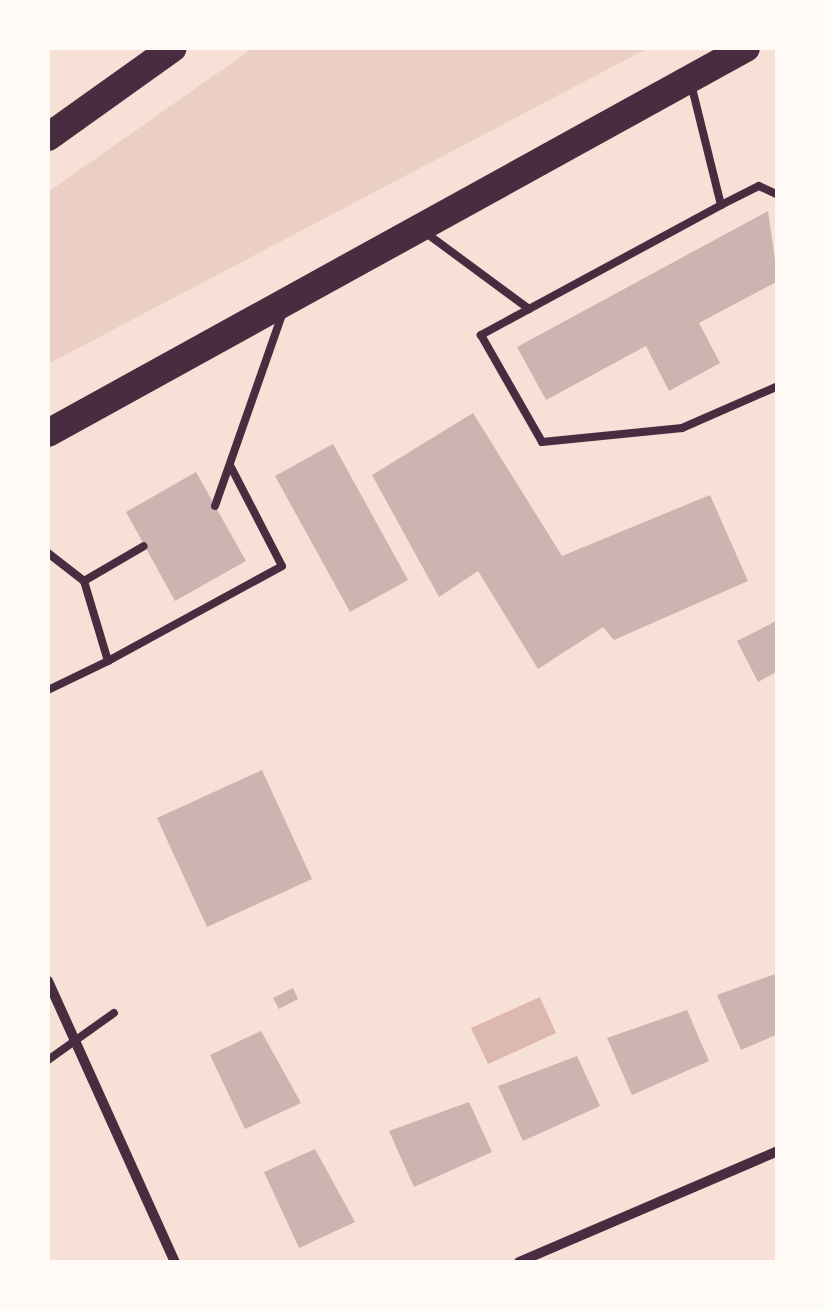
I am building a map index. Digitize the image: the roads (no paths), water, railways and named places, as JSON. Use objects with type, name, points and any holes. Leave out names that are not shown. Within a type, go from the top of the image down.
[{"type":"highway","points":[[48,137],[174,48]]},
{"type":"highway","points":[[48,433],[746,48]]},
{"type":"street","points":[[48,980],[175,1262]]},
{"type":"street","points":[[519,1262],[778,1151]]},
{"type":"lane","points":[[690,79],[721,205]]},
{"type":"lane","points":[[778,194],[759,186],[481,335],[542,442],[682,428],[778,386]]},
{"type":"lane","points":[[418,228],[528,309]]},
{"type":"lane","points":[[215,506],[288,298]]},
{"type":"lane","points":[[48,690],[282,566],[231,467]]},
{"type":"lane","points":[[84,581],[144,546]]},
{"type":"lane","points":[[48,553],[84,581],[108,661]]},
{"type":"lane","points":[[48,1060],[114,1014]]}]
